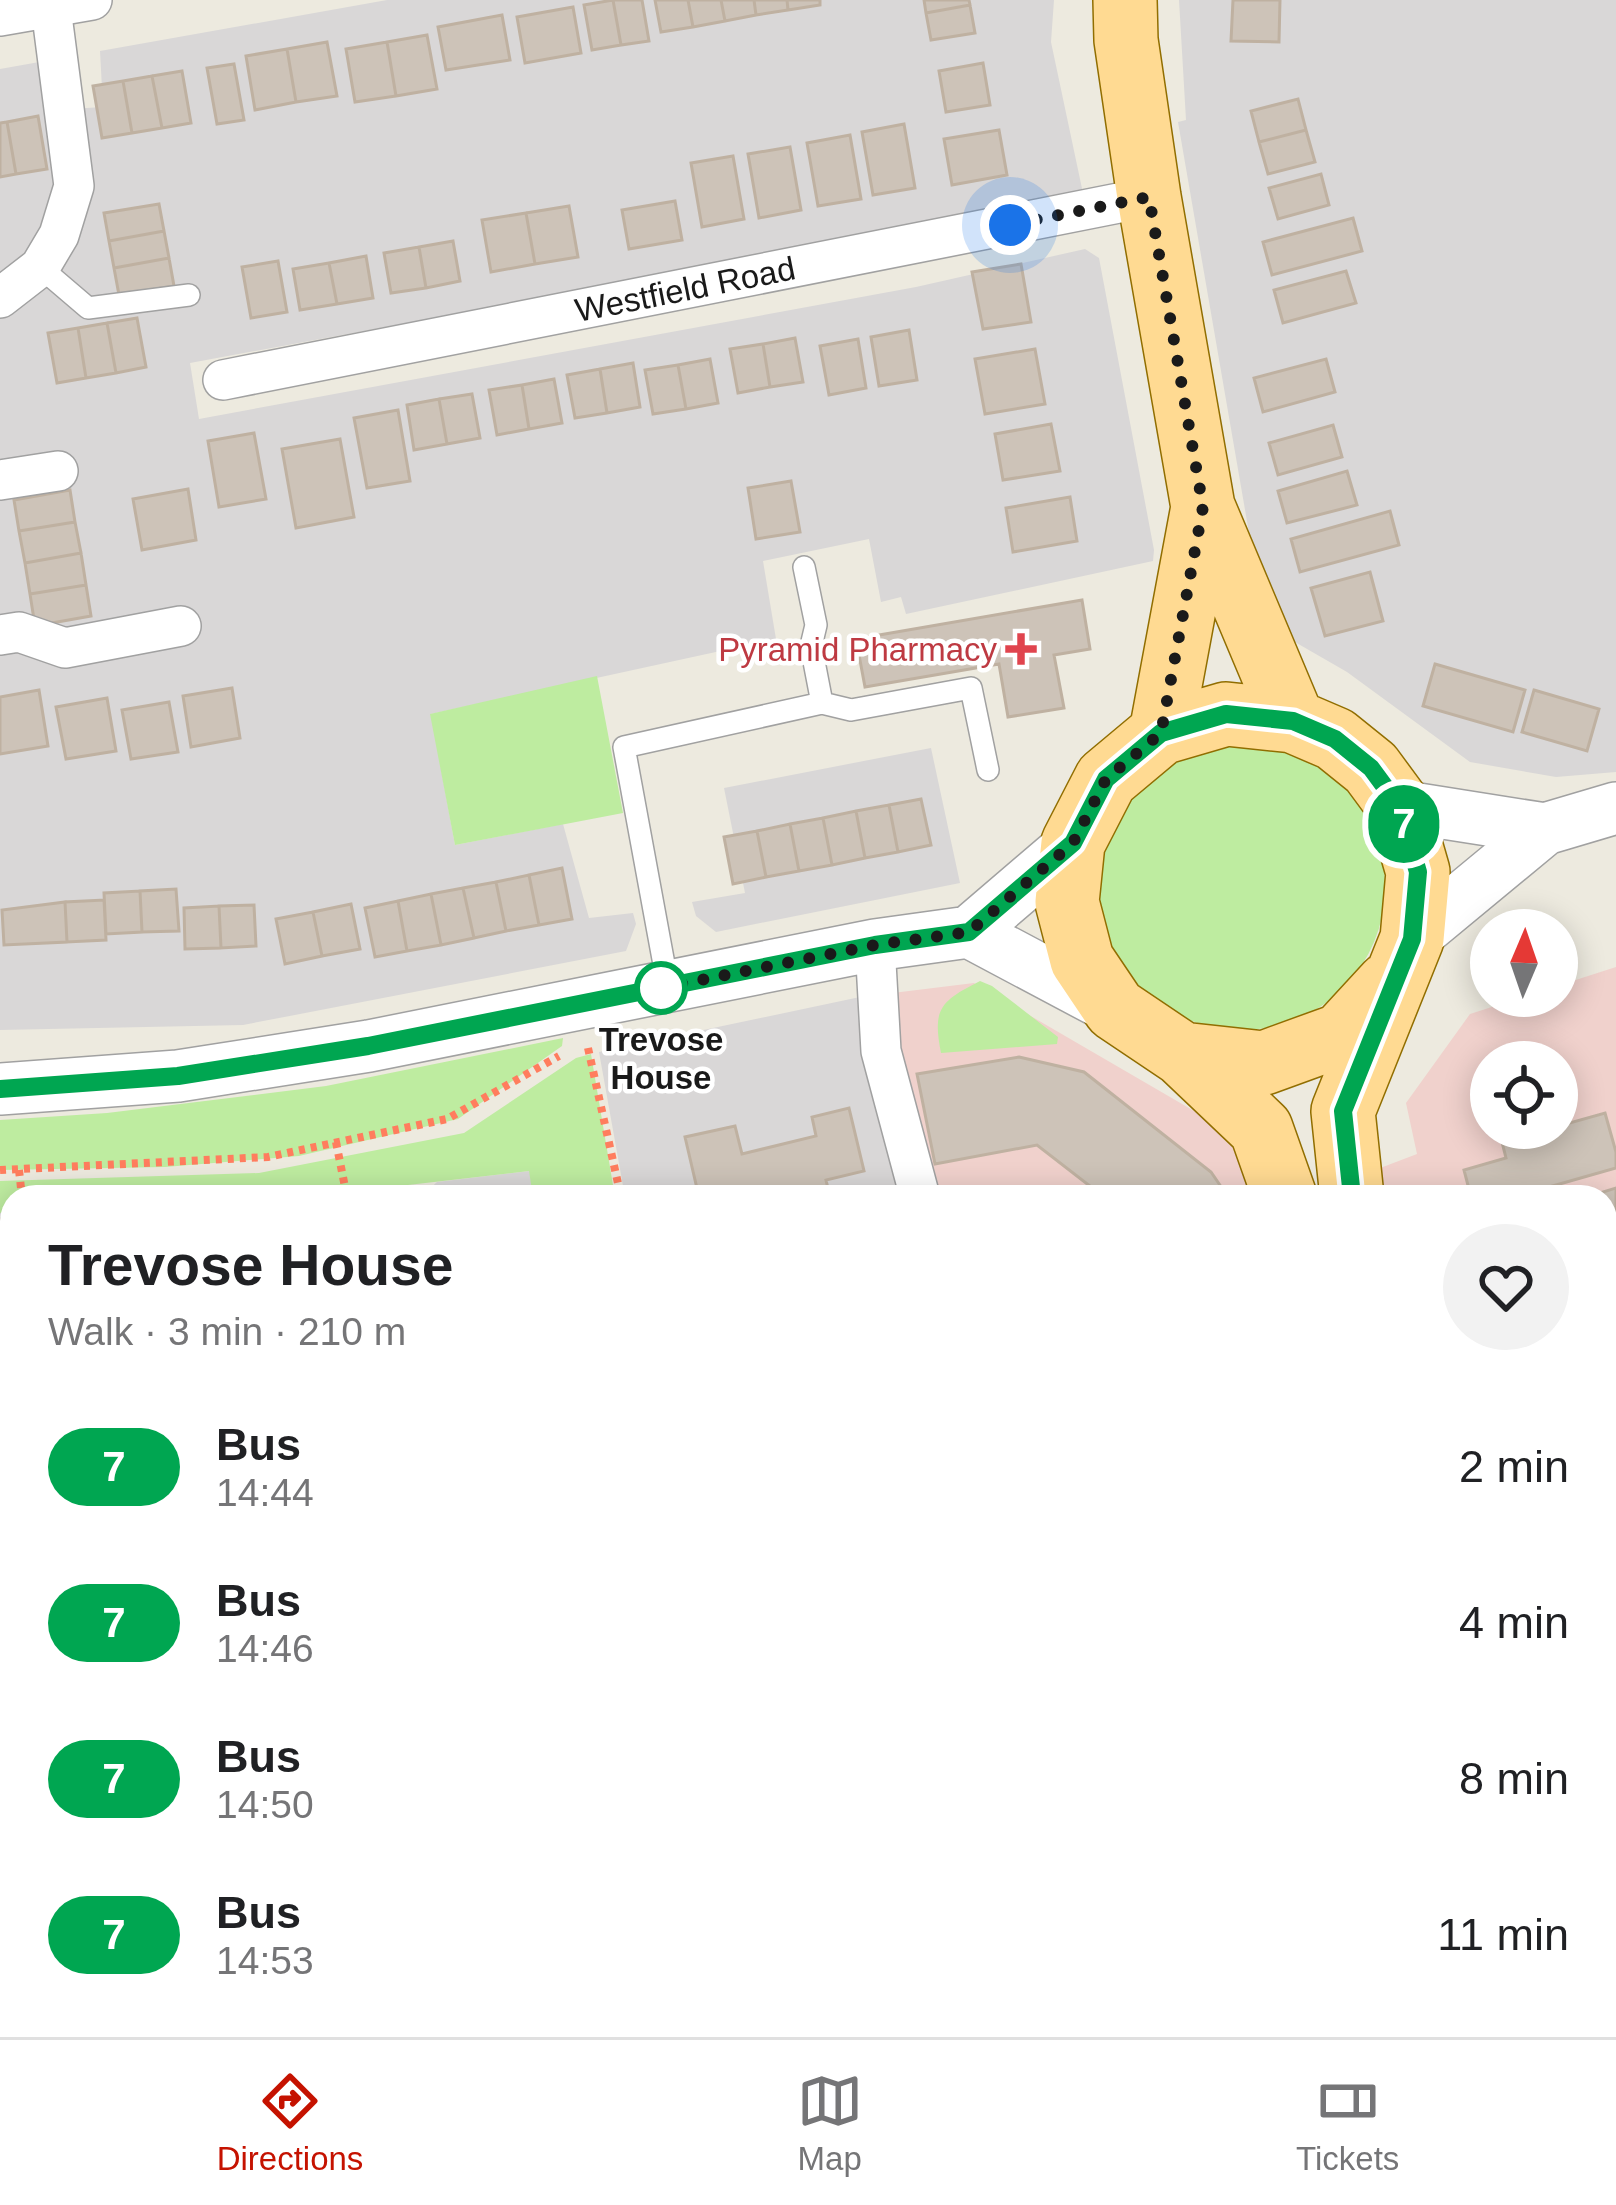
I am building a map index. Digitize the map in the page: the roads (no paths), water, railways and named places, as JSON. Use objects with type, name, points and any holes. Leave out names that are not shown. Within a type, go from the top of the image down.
[{"type":"main road","points":[[1125,0],[1126,40],[1149,197],[1203,507],[1293,721]]},
{"type":"main road","points":[[1161,733],[1203,507]]},
{"type":"main road","points":[[1281,1185],[1261,1129],[1182,1054],[1115,1009],[1082,960],[1067,902],[1073,843],[1106,779],[1161,733],[1226,714],[1293,721],[1335,739],[1371,768],[1399,806],[1418,872],[1404,957],[1343,1111],[1351,1185]]},
{"type":"main road","points":[[1182,1054],[1264,1063],[1341,1035],[1404,957]]},
{"type":"street","points":[[0,16],[92,0]]},
{"type":"street","points":[[0,298],[40,267],[59,236],[74,186],[51,8]]},
{"type":"street","name":"Westfield Road","points":[[223,380],[1149,197]]},
{"type":"street","points":[[0,479],[58,471]]},
{"type":"street","points":[[0,634],[19,632],[65,648],[181,626]]},
{"type":"street","points":[[1399,806],[1545,829],[1616,810]]},
{"type":"street","points":[[1404,957],[1545,829]]},
{"type":"street","points":[[0,1089],[178,1076],[263,1063],[875,945],[969,932],[1073,843]]},
{"type":"street","points":[[969,932],[1115,1009]]},
{"type":"street","points":[[875,945],[881,1051],[917,1185]]},
{"type":"lane","points":[[40,267],[88,308],[189,295]]},
{"type":"lane","points":[[804,567],[816,625],[811,646],[822,704]]},
{"type":"lane","points":[[668,987],[624,747],[822,704],[851,710],[971,688],[988,770]]},
{"type":"place","name":"Pyramid Pharmacy","points":[[1021,649]]},
{"type":"place","name":"Trevose House","points":[[661,988]]}]
